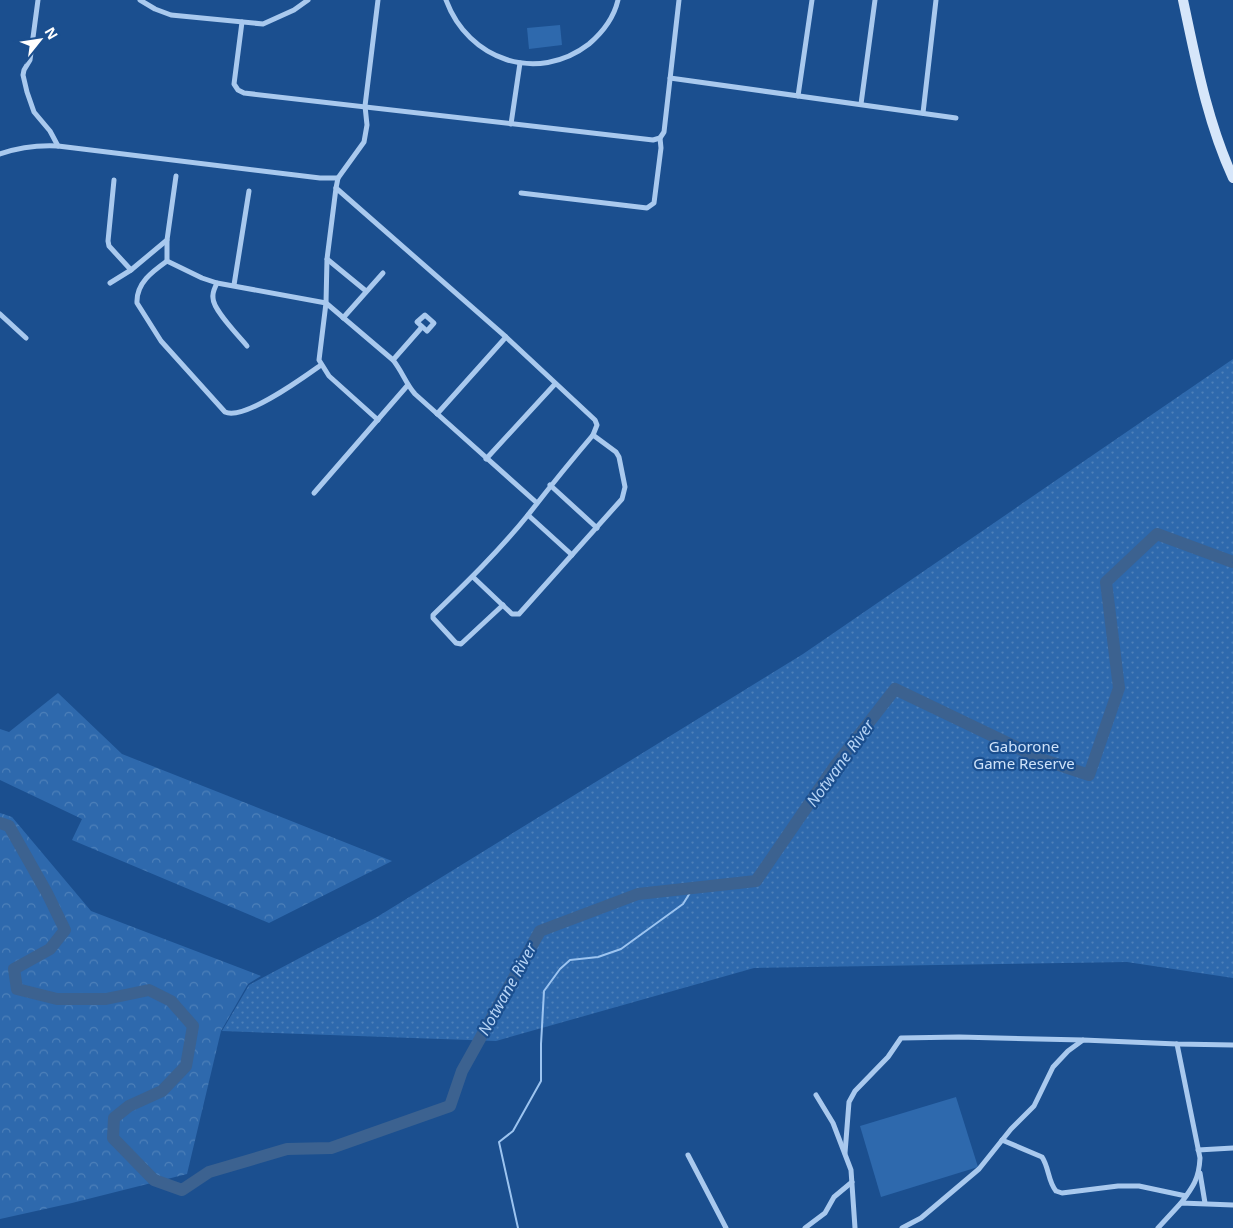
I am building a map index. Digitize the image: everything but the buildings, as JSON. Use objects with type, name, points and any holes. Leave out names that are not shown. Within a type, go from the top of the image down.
[{"type":"street","points":[[38,0],[30,60],[23,75],[34,112],[50,131],[58,146]]},
{"type":"street","points":[[140,0],[155,10],[171,15],[263,24],[294,10],[308,0]]},
{"type":"street","points":[[378,0],[365,106],[367,125],[364,142],[338,178],[336,188],[327,259],[326,303],[319,360],[329,376],[378,420]]},
{"type":"street","points":[[446,0],[450,12],[472,41],[494,55],[520,63],[547,62],[561,59],[579,51],[595,38],[608,22],[618,0]]},
{"type":"street","points":[[521,193],[647,208],[655,201],[661,148],[660,138],[664,132],[679,0]]},
{"type":"street","points":[[798,96],[812,0]]},
{"type":"street","points":[[860,104],[876,0]]},
{"type":"street","points":[[923,113],[936,0]]},
{"type":"street","points":[[1183,0],[1207,108],[1233,178]]},
{"type":"street","points":[[242,22],[234,84],[238,90],[244,93],[653,140],[660,138]]},
{"type":"street","points":[[511,124],[520,63]]},
{"type":"street","points":[[670,78],[956,118]]},
{"type":"street","points":[[0,154],[38,145],[58,146],[320,178],[338,178]]},
{"type":"street","points":[[167,261],[167,240],[176,176]]},
{"type":"street","points":[[114,180],[108,242],[109,246],[131,270]]},
{"type":"street","points":[[336,188],[506,337],[595,420],[597,425],[593,435],[550,485],[528,515],[473,577],[433,616],[434,621],[456,643],[463,643],[503,605]]},
{"type":"street","points":[[234,285],[249,191]]},
{"type":"street","points":[[110,283],[131,270],[167,240]]},
{"type":"street","points":[[327,259],[366,291]]},
{"type":"street","points":[[167,261],[217,283],[326,303],[393,360],[400,368],[407,386],[486,459],[537,502]]},
{"type":"street","points":[[167,261],[154,270],[140,285],[137,303],[161,340],[225,412],[235,414],[267,401],[321,365]]},
{"type":"street","points":[[343,318],[383,272]]},
{"type":"street","points":[[217,283],[213,290],[212,300],[247,346]]},
{"type":"street","points":[[0,314],[26,338]]},
{"type":"street","points":[[393,360],[422,327]]},
{"type":"street","points":[[437,414],[506,337]]},
{"type":"street","points":[[486,459],[556,384]]},
{"type":"street","points":[[314,493],[407,386]]},
{"type":"street","points":[[473,577],[512,614],[519,614],[622,499],[626,488],[616,452],[593,435]]},
{"type":"street","points":[[550,485],[597,528]]},
{"type":"street","points":[[528,515],[572,555]]},
{"type":"street","points":[[845,1153],[849,1102],[855,1091],[884,1062],[901,1038],[959,1037],[1233,1045]]},
{"type":"street","points":[[902,1228],[921,1218],[979,1169],[1002,1140],[1034,1106],[1053,1067],[1068,1051],[1083,1040]]},
{"type":"street","points":[[1158,1228],[1181,1203],[1195,1184],[1199,1170],[1200,1158],[1177,1044]]},
{"type":"street","points":[[816,1095],[833,1123],[851,1170],[855,1228]]},
{"type":"street","points":[[1002,1140],[1042,1157],[1051,1182],[1056,1191],[1062,1193],[1118,1186],[1138,1186],[1186,1196]]},
{"type":"street","points":[[1198,1150],[1233,1148]]},
{"type":"street","points":[[688,1155],[726,1228]]},
{"type":"street","points":[[1199,1170],[1205,1203]]},
{"type":"street","points":[[805,1228],[824,1213],[834,1196],[852,1182]]},
{"type":"street","points":[[1181,1203],[1233,1205]]},
{"type":"green space","points":[[560,25],[562,45],[529,49],[527,28]]},
{"type":"green space","name":"Gaborone Game Reserve","points":[[1233,359],[1233,978],[1127,962],[754,968],[496,1041],[222,1031],[249,985],[377,917],[803,654]]},
{"type":"green space","points":[[58,693],[122,754],[392,861],[269,923],[72,840],[82,819],[0,780],[0,729],[9,732]]},
{"type":"green space","points":[[0,813],[12,817],[91,911],[261,976],[248,984],[221,1031],[187,1174],[0,1219]]},
{"type":"green space","points":[[956,1097],[978,1167],[881,1197],[860,1126]]},
{"type":"waterway","name":"Notwane River","points":[[0,823],[9,826],[47,893],[65,930],[50,949],[14,969],[17,989],[57,999],[106,999],[149,990],[171,1001],[193,1026],[186,1066],[162,1091],[129,1106],[114,1118],[113,1138],[154,1180],[182,1190],[209,1172],[287,1149],[331,1148],[450,1106],[462,1071],[540,931],[638,894],[756,881],[835,766],[895,689],[1041,759],[1089,775],[1119,688],[1106,582],[1157,534],[1233,562]]},
{"type":"waterway","points":[[518,1228],[499,1142],[513,1131],[541,1081],[544,991],[560,969],[570,960],[598,957],[621,949],[683,904],[693,888]]}]
